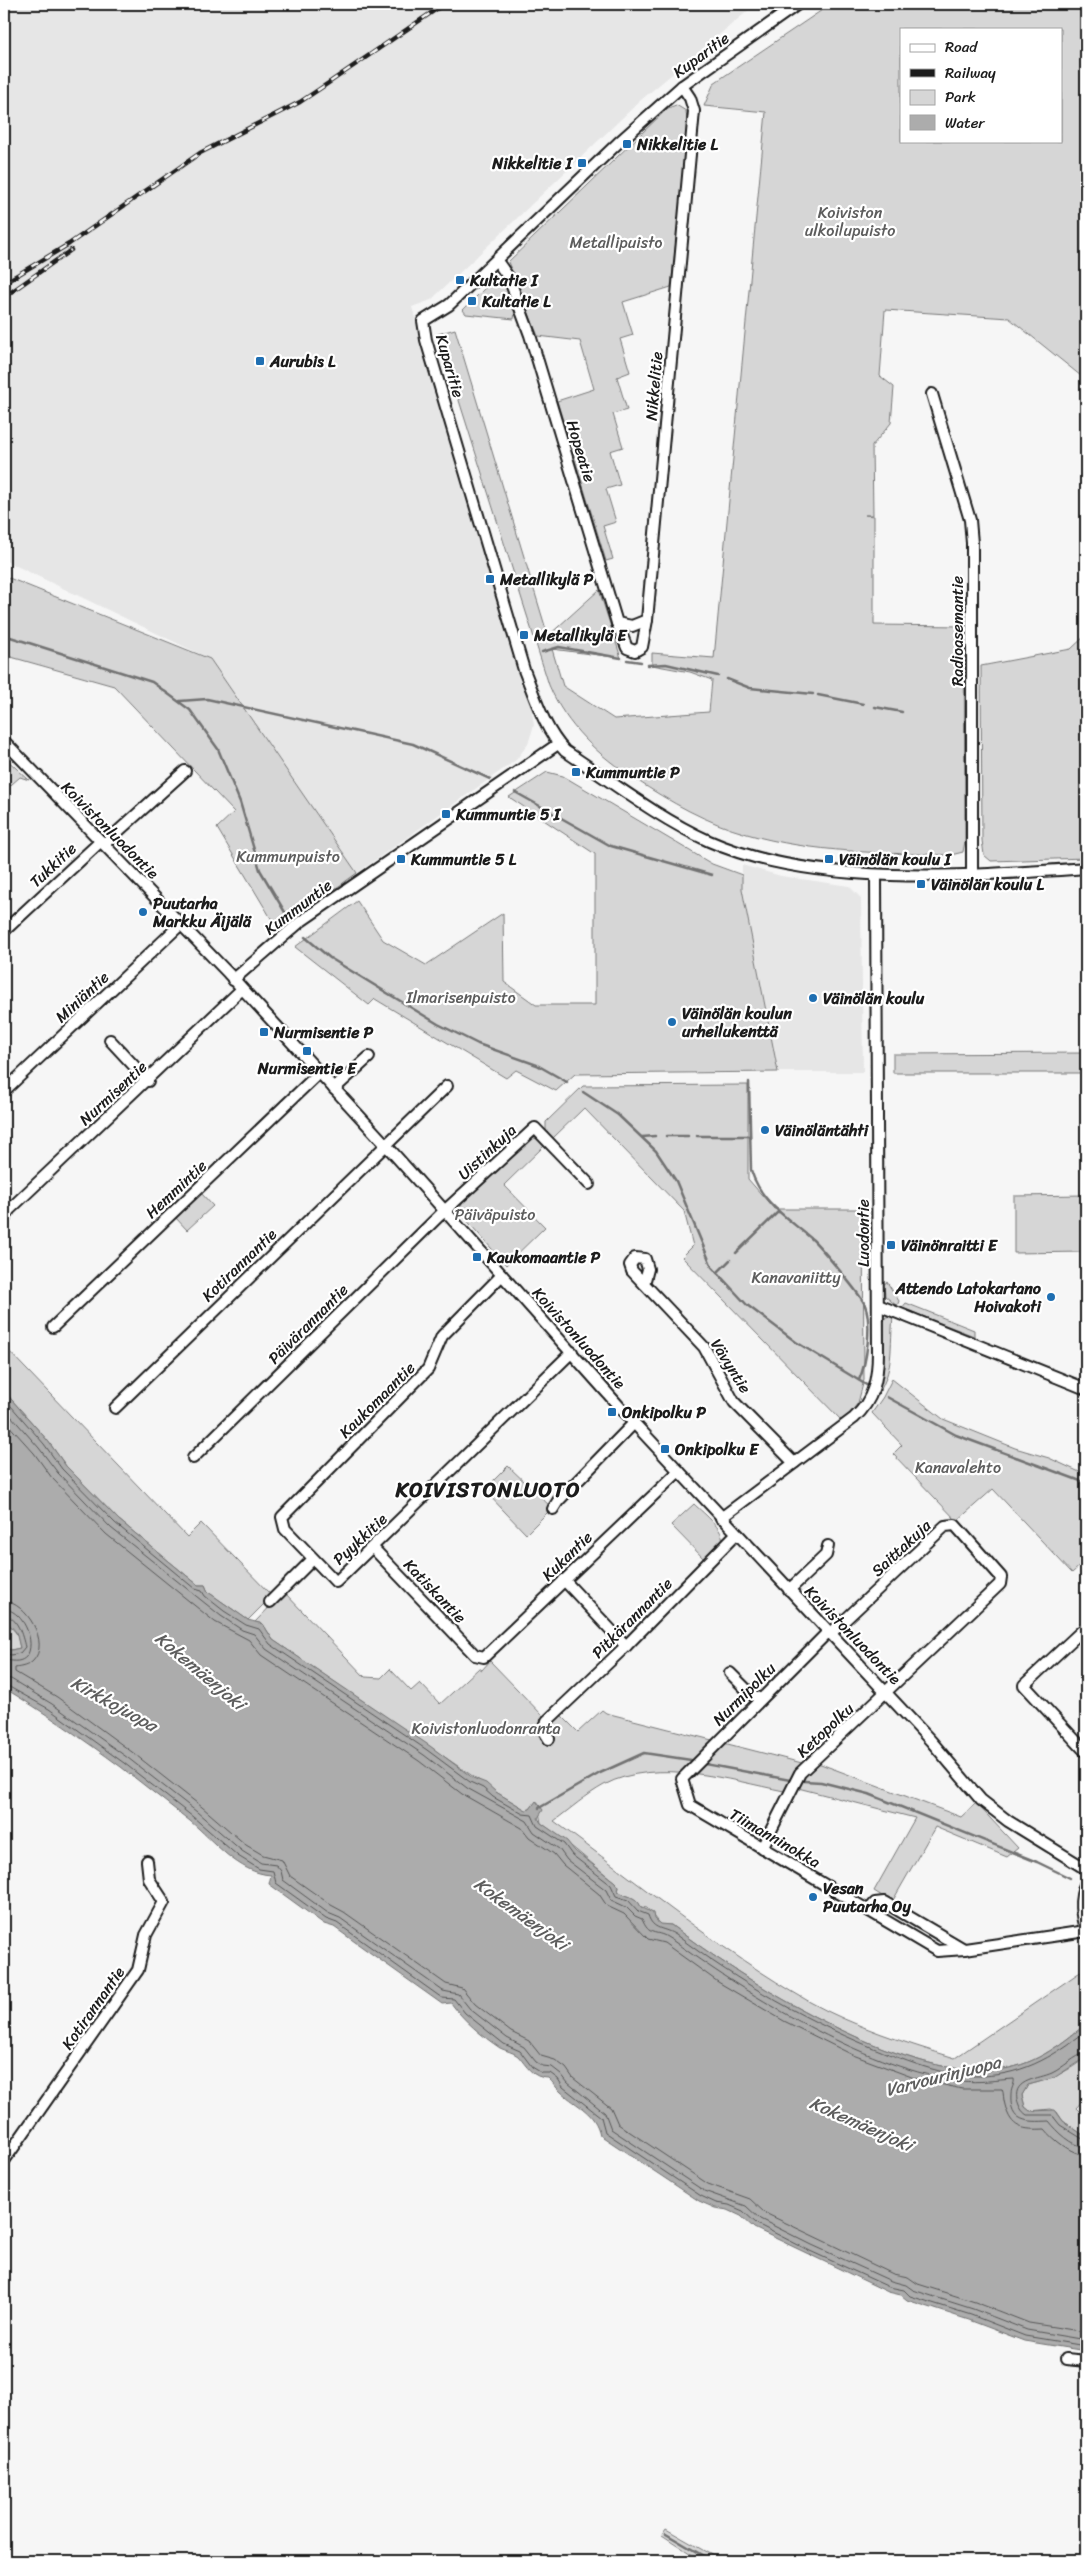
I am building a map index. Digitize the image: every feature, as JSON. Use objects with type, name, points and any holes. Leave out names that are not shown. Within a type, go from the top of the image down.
[{"type":"street","name":"Kuparitie","points":[[558,744],[540,711],[524,670],[426,340],[423,321],[449,305],[618,143],[682,86],[798,4]]},
{"type":"street","name":"Nikkelitie","points":[[617,623],[627,648],[635,651],[642,647],[647,620],[694,111],[690,98],[682,86]]},
{"type":"street","name":"Hopeatie","points":[[497,261],[509,278],[530,335],[617,623]]},
{"type":"street","name":"Radioasemantie","points":[[932,394],[970,520],[972,543],[972,874]]},
{"type":"street","points":[[617,623],[632,626],[647,620]]},
{"type":"street","name":"Koivistonluodontie","points":[[4,741],[44,785],[103,842],[320,1073],[634,1423],[829,1633],[887,1692],[981,1800],[1008,1820],[1086,1869]]},
{"type":"street","points":[[558,744],[565,751],[661,815],[709,841],[747,855],[779,863],[876,874],[972,874],[1086,868]]},
{"type":"street","name":"Kummuntie","points":[[233,980],[300,922],[558,744]]},
{"type":"street","name":"Tukkitie","points":[[4,931],[185,771]]},
{"type":"street","name":"Luodontie","points":[[721,1518],[854,1418],[870,1399],[876,1384],[878,1370],[878,1305],[876,874]]},
{"type":"street","name":"Miniäntie","points":[[4,1091],[181,924]]},
{"type":"street","name":"Nurmisentie","points":[[5,1218],[9,1210],[148,1081],[242,989]]},
{"type":"street","points":[[110,1040],[148,1081]]},
{"type":"street","points":[[334,1089],[369,1057]]},
{"type":"street","name":"Hemmintie","points":[[53,1327],[320,1073]]},
{"type":"street","name":"Kotirannantie","points":[[115,1408],[446,1086]]},
{"type":"street","name":"Uistinkuja","points":[[445,1211],[535,1128],[590,1184]]},
{"type":"street","name":"Päivärannantie","points":[[193,1458],[445,1211]]},
{"type":"street","name":"Kaukomaantie","points":[[282,1517],[428,1369],[442,1336],[502,1276]]},
{"type":"street","name":"Vävyntie","points":[[644,1284],[704,1348],[734,1402],[794,1463]]},
{"type":"street","points":[[878,1305],[1086,1389]]},
{"type":"street","name":"Pyykkitie","points":[[282,1517],[285,1529],[336,1582],[572,1352]]},
{"type":"street","points":[[553,1509],[558,1501],[634,1423]]},
{"type":"street","name":"Kukantie","points":[[475,1655],[484,1657],[679,1472]]},
{"type":"street","name":"Saittakuja","points":[[829,1633],[945,1526],[955,1525],[1001,1577],[1000,1584],[887,1692]]},
{"type":"street","name":"Pitkärannantie","points":[[550,1739],[544,1731],[547,1721],[626,1646],[736,1534]]},
{"type":"street","points":[[789,1590],[826,1555],[828,1546]]},
{"type":"street","name":"Katiskantie","points":[[373,1548],[475,1655]]},
{"type":"street","points":[[270,1602],[313,1559]]},
{"type":"street","points":[[564,1580],[626,1646]]},
{"type":"street","points":[[1085,1629],[1024,1685],[1086,1752]]},
{"type":"street","name":"Nurmipolku","points":[[682,1779],[760,1699],[829,1633]]},
{"type":"street","points":[[730,1673],[751,1694],[760,1699]]},
{"type":"street","name":"Ketopolku","points":[[762,1848],[800,1773],[887,1692]]},
{"type":"street","name":"Tiimanninokka","points":[[682,1779],[690,1805],[937,1951],[965,1949],[1086,1932]]},
{"type":"street","name":"Kotirannantie","points":[[4,2161],[138,1970],[146,1935],[164,1902],[149,1880],[147,1861]]},
{"type":"street","points":[[1086,1882],[1081,1893],[1080,1904],[1086,1932]]},
{"type":"street","points":[[869,1910],[875,1903],[884,1902],[965,1949]]},
{"type":"street","points":[[1066,2359],[1086,2361]]},
{"type":"shaded area","points":[[4,4],[756,4],[641,100],[431,300],[412,307],[531,706],[534,725],[528,744],[516,760],[357,873],[210,659],[4,560]]},
{"type":"shaded area","name":"Väinölän koulu","points":[[742,865],[781,876],[849,886],[861,898],[863,1072],[778,1072],[742,890]]},
{"type":"green space","name":"Koiviston ulkoilupuisto","points":[[831,4],[1086,4],[1086,380],[1009,318],[885,310],[880,376],[894,387],[891,423],[872,446],[873,515],[865,515],[874,516],[874,625],[964,626],[965,841],[963,852],[951,855],[848,851],[772,840],[718,824],[662,796],[622,770],[596,750],[574,727],[556,700],[549,685],[438,334],[455,329],[548,636],[599,590],[621,658],[552,649],[563,686],[614,719],[709,712],[712,680],[690,672],[652,665],[652,653],[714,658],[766,112],[704,106],[714,83]]},
{"type":"green space","name":"Metallipuisto","points":[[676,105],[686,111],[688,129],[671,287],[623,302],[633,335],[620,339],[630,372],[617,377],[627,410],[613,414],[623,447],[610,451],[620,485],[606,489],[616,522],[603,526],[613,559],[606,561],[557,401],[594,389],[580,341],[538,336],[508,262],[668,108]]},
{"type":"green space","points":[[500,273],[504,276],[515,313],[514,319],[466,314],[463,310]]},
{"type":"green space","name":"Kummunpuisto","points":[[4,576],[210,659],[357,873],[278,930],[217,828],[234,812],[114,686],[4,655]]},
{"type":"green space","points":[[1086,635],[1086,858],[991,861],[984,855],[982,840],[981,666],[1071,649]]},
{"type":"green space","points":[[4,757],[29,780],[20,777],[4,791]]},
{"type":"green space","name":"Ilmarisenpuisto","points":[[547,772],[563,776],[712,864],[742,875],[742,889],[778,1072],[575,1074],[556,1091],[516,1070],[506,1078],[375,999],[369,1005],[295,947],[357,901],[383,940],[426,965],[503,913],[504,982],[536,1005],[595,1005],[595,854],[509,797]]},
{"type":"green space","points":[[1086,1053],[1086,1073],[893,1073],[893,1054]]},
{"type":"green space","name":"Kanavaniitty","points":[[748,1085],[748,1179],[774,1209],[863,1209],[864,1380],[858,1403],[843,1422],[682,1257],[693,1246],[684,1211],[584,1108],[553,1138],[546,1131],[546,1122],[583,1086]]},
{"type":"green space","name":"Päiväpuisto","points":[[530,1138],[538,1138],[545,1145],[504,1185],[545,1227],[506,1265],[463,1216],[460,1209],[463,1202]]},
{"type":"green space","points":[[201,1193],[213,1206],[187,1230],[175,1217]]},
{"type":"green space","points":[[1086,1195],[1086,1252],[1014,1253],[1014,1196]]},
{"type":"green space","points":[[887,1282],[899,1301],[897,1306],[885,1296],[884,1284]]},
{"type":"green space","points":[[906,1303],[974,1330],[974,1336],[902,1308]]},
{"type":"green space","points":[[893,1316],[888,1373],[870,1407],[881,1381],[882,1324],[886,1317]]},
{"type":"green space","points":[[4,1346],[187,1537],[201,1523],[272,1596],[248,1620],[208,1592],[205,1585],[198,1585],[119,1520],[66,1466],[48,1441],[4,1391]]},
{"type":"green space","name":"Kanavalehto","points":[[892,1379],[943,1419],[1015,1448],[1049,1458],[1086,1475],[1086,1560],[1072,1573],[993,1489],[957,1521],[893,1454],[902,1445],[872,1413]]},
{"type":"green space","points":[[508,1466],[552,1508],[526,1534],[484,1490]]},
{"type":"green space","points":[[694,1504],[709,1518],[722,1536],[723,1542],[721,1547],[706,1561],[671,1525]]},
{"type":"green space","name":"Koivistonluodonranta","points":[[284,1592],[365,1677],[381,1678],[390,1669],[411,1691],[420,1683],[440,1704],[479,1668],[482,1670],[490,1661],[544,1717],[554,1708],[578,1732],[602,1710],[606,1713],[802,1763],[817,1748],[824,1756],[818,1763],[961,1817],[976,1803],[1018,1848],[1007,1857],[935,1827],[892,1902],[874,1891],[915,1818],[798,1788],[784,1791],[693,1773],[647,1773],[625,1777],[604,1785],[554,1821],[711,1938],[776,1982],[827,2011],[881,2034],[955,2058],[1086,1968],[1086,2024],[1044,2054],[1021,2065],[996,2070],[958,2069],[915,2059],[871,2043],[781,1998],[740,1973],[671,1925],[660,1925],[647,1908],[641,1907],[634,1899],[618,1891],[619,1887],[615,1882],[541,1823],[537,1801],[530,1809],[526,1810],[496,1792],[273,1640],[263,1624],[255,1622]]},
{"type":"green space","points":[[4,1619],[17,1634],[20,1648],[11,1650],[4,1647]]},
{"type":"green space","points":[[1086,2057],[1086,2097],[1076,2108],[1086,2118],[1086,2137],[1063,2121],[1057,2112],[1051,2109],[1030,2111],[1025,2107],[1022,2095],[1028,2085],[1059,2074],[1073,2067]]},
{"type":"green space","points":[[666,2529],[722,2561],[702,2561],[662,2535]]},
{"type":"water","points":[[4,1391],[48,1441],[66,1466],[119,1520],[198,1585],[205,1585],[208,1592],[248,1620],[263,1624],[273,1640],[430,1746],[473,1778],[486,1783],[496,1792],[526,1810],[530,1809],[536,1801],[543,1810],[538,1818],[541,1823],[567,1841],[575,1851],[615,1882],[619,1887],[618,1891],[637,1900],[641,1907],[653,1913],[654,1919],[660,1924],[671,1925],[740,1973],[781,1998],[871,2043],[915,2059],[958,2069],[996,2070],[1021,2065],[1044,2054],[1086,2024],[1086,2057],[1054,2078],[1028,2085],[1022,2095],[1025,2107],[1030,2111],[1055,2110],[1063,2121],[1086,2137],[1086,2351],[1024,2341],[969,2320],[907,2300],[901,2295],[888,2292],[754,2228],[741,2216],[699,2201],[600,2135],[598,2127],[585,2110],[561,2092],[548,2078],[534,2074],[514,2053],[500,2048],[480,2033],[467,2022],[451,2003],[442,2004],[334,1927],[324,1924],[269,1884],[271,1875],[248,1869],[227,1855],[190,1821],[121,1767],[63,1726],[4,1688],[4,1647],[11,1650],[20,1648],[16,1632],[4,1618]]},
{"type":"waterway","points":[[4,635],[152,682],[190,710],[218,749],[240,802],[260,870],[289,919]]},
{"type":"waterway","points":[[542,652],[559,647],[621,658]]},
{"type":"waterway","points":[[627,660],[641,662]]},
{"type":"waterway","points":[[648,665],[666,664],[718,676]]},
{"type":"waterway","points":[[727,679],[750,688],[813,694]]},
{"type":"waterway","points":[[818,695],[863,704]]},
{"type":"waterway","points":[[180,701],[207,699],[413,744],[490,779]]},
{"type":"waterway","points":[[875,707],[902,712]]},
{"type":"waterway","points":[[515,792],[611,846],[712,875]]},
{"type":"waterway","points":[[305,937],[330,958],[438,1024],[478,1044],[537,1065],[567,1082]]},
{"type":"waterway","points":[[749,1082],[751,1170],[761,1192],[776,1209],[813,1240],[865,1305],[868,1322],[868,1343],[859,1380]]},
{"type":"waterway","points":[[583,1092],[618,1115],[656,1151],[676,1181],[712,1267],[747,1305],[796,1342],[868,1386]]},
{"type":"waterway","points":[[642,1137],[655,1136]]},
{"type":"waterway","points":[[666,1136],[688,1136]]},
{"type":"waterway","points":[[697,1136],[750,1136]]},
{"type":"waterway","points":[[736,1253],[778,1212]]},
{"type":"waterway","points":[[717,1273],[730,1260]]},
{"type":"waterway","points":[[887,1397],[956,1435],[1086,1483]]},
{"type":"waterway","points":[[539,1808],[600,1773],[644,1753],[691,1760]]},
{"type":"waterway","points":[[705,1764],[790,1780]]},
{"type":"waterway","points":[[804,1781],[821,1782],[869,1794],[1037,1862],[1070,1878]]},
{"type":"waterway","points":[[666,2534],[712,2561]]},
{"type":"railway","points":[[4,283],[69,244],[200,153],[300,102],[444,4]]},
{"type":"railway","points":[[4,297],[71,250]]},
{"type":"place","name":"Nikkelitie L","points":[[627,144]]},
{"type":"place","name":"Nikkelitie I","points":[[582,163]]},
{"type":"place","name":"Kultatie I","points":[[460,280]]},
{"type":"place","name":"Kultatie L","points":[[472,301]]},
{"type":"place","name":"Aurubis L","points":[[260,361]]},
{"type":"place","name":"Metallikylä P","points":[[490,579]]},
{"type":"place","name":"Metallikylä E","points":[[524,635]]},
{"type":"place","name":"Kummuntie P","points":[[576,772]]},
{"type":"place","name":"Kummuntie 5 I","points":[[446,814]]},
{"type":"place","name":"Kummuntie 5 L","points":[[401,859]]},
{"type":"place","name":"Väinölän koulu I","points":[[829,859]]},
{"type":"place","name":"Väinölän koulu L","points":[[921,884]]},
{"type":"place","name":"Puutarha Markku Äijälä","points":[[143,912]]},
{"type":"place","name":"Väinölän koulu","points":[[813,998]]},
{"type":"place","name":"Väinölän koulun urheilukenttä","points":[[672,1022]]},
{"type":"place","name":"Nurmisentie P","points":[[264,1032]]},
{"type":"place","name":"Nurmisentie E","points":[[307,1051]]},
{"type":"place","name":"Väinöläntähti","points":[[765,1130]]},
{"type":"place","name":"Väinönraitti E","points":[[891,1245]]},
{"type":"place","name":"Kaukomaantie P","points":[[477,1257]]},
{"type":"place","name":"Attendo Latokartano Hoivakoti","points":[[1051,1297]]},
{"type":"place","name":"Onkipolku P","points":[[612,1412]]},
{"type":"place","name":"Onkipolku E","points":[[665,1449]]},
{"type":"place","name":"Vesan Puutarha Oy","points":[[813,1897]]},
{"type":"district","name":"KOIVISTONLUOTO","points":[[488,1490]]},
{"type":"water label","name":"Kokemäenjoki","points":[[200,1671]]},
{"type":"water label","name":"Kirkkojuopa","points":[[114,1704]]},
{"type":"water label","name":"Kokemäenjoki","points":[[521,1914]]},
{"type":"water label","name":"Varvourinjuopa","points":[[943,2076]]},
{"type":"water label","name":"Kokemäenjoki","points":[[861,2124]]}]
